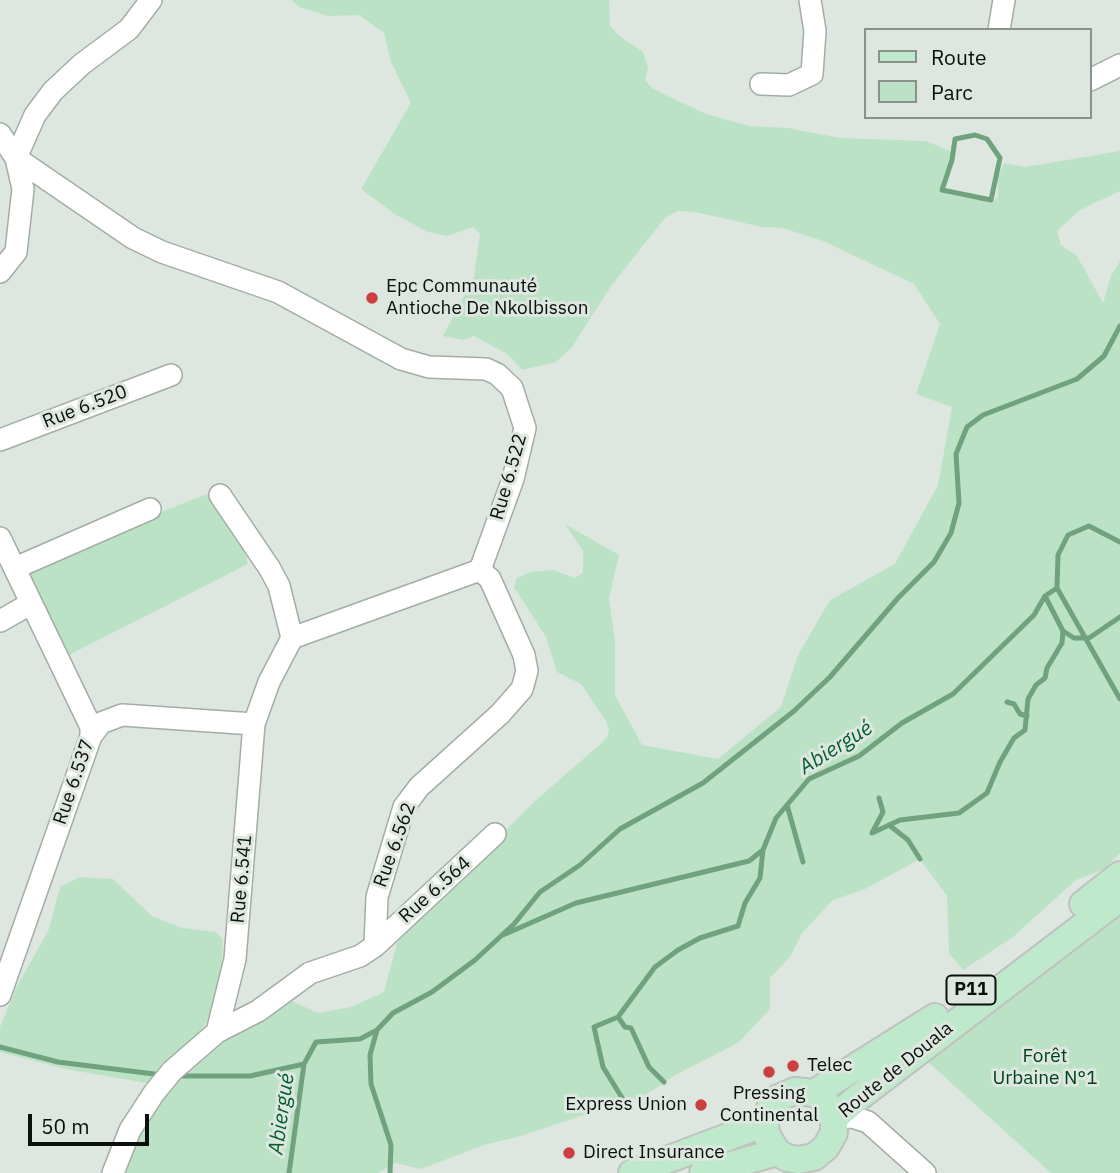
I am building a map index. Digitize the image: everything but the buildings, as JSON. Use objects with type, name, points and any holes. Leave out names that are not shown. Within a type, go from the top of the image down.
[{"type":"main road","name":"P11","points":[[814,1093],[918,1030],[1120,875]]},
{"type":"main road","name":"Route de Douala","points":[[703,1173],[814,1157],[826,1147],[834,1133],[835,1118],[1120,898]]},
{"type":"main road","points":[[788,1162],[770,1144],[765,1123],[778,1098],[795,1091],[814,1093],[824,1100],[835,1118]]},
{"type":"main road","points":[[632,1173],[765,1123]]},
{"type":"street","points":[[16,158],[35,115],[53,91],[82,64],[129,29],[151,0]]},
{"type":"street","points":[[761,84],[789,85],[812,74],[815,31],[810,0]]},
{"type":"street","points":[[999,28],[1004,0]]},
{"type":"street","points":[[1092,79],[1120,65]]},
{"type":"street","points":[[0,134],[16,158],[23,189],[16,252],[0,272]]},
{"type":"street","name":"Rue 6.522","points":[[16,158],[134,238],[162,251],[278,292],[401,359],[429,367],[486,369],[505,380],[517,398],[524,428],[513,479],[480,570]]},
{"type":"street","name":"Rue 6.520","points":[[0,440],[171,375]]},
{"type":"street","points":[[91,736],[101,723],[122,715],[254,724],[269,682],[292,638],[279,586],[220,495]]},
{"type":"street","points":[[15,568],[150,509]]},
{"type":"street","name":"Rue 6.537","points":[[0,538],[88,721],[91,736],[0,995]]},
{"type":"street","points":[[292,638],[480,570]]},
{"type":"street","name":"Rue 6.562","points":[[375,946],[377,897],[404,807],[419,787],[500,714],[522,689],[527,671],[524,655],[490,579],[480,570]]},
{"type":"street","points":[[0,621],[30,604]]},
{"type":"street","name":"Rue 6.541","points":[[217,1032],[235,959],[254,724]]},
{"type":"street","name":"Rue 6.564","points":[[375,946],[495,834]]},
{"type":"street","points":[[113,1173],[130,1130],[154,1093],[172,1072],[217,1032],[258,1011],[310,974],[360,956],[375,946]]},
{"type":"street","points":[[835,1118],[852,1117],[868,1122],[925,1173]]},
{"type":"green space","points":[[292,0],[609,0],[610,25],[618,35],[643,52],[648,68],[645,80],[653,89],[706,114],[749,126],[788,128],[840,138],[926,141],[952,152],[944,188],[950,195],[992,202],[998,197],[998,177],[1004,163],[1025,167],[1120,151],[1120,191],[1080,210],[1057,231],[1061,245],[1077,256],[1103,303],[1111,276],[1120,261],[1120,853],[1105,869],[1076,880],[1013,937],[963,970],[949,953],[947,896],[920,859],[865,889],[833,900],[802,933],[790,957],[770,978],[770,1009],[738,1043],[677,1074],[647,1094],[521,1136],[484,1145],[421,1169],[395,1163],[378,1173],[126,1173],[135,1140],[175,1081],[187,1074],[208,1047],[292,1001],[318,1013],[351,1007],[384,992],[398,939],[534,802],[607,738],[609,729],[606,721],[581,684],[557,672],[546,637],[514,587],[517,578],[530,572],[553,570],[575,578],[583,573],[583,551],[565,524],[619,555],[609,598],[615,641],[615,695],[642,745],[718,759],[781,707],[798,655],[830,600],[895,564],[938,485],[952,407],[916,394],[940,324],[914,284],[823,241],[783,228],[762,227],[695,212],[678,211],[665,218],[611,286],[572,347],[556,362],[522,370],[507,354],[474,336],[463,340],[443,336],[474,277],[480,234],[473,227],[447,236],[428,232],[396,215],[361,189],[411,103],[391,62],[384,33],[359,15],[328,16],[299,7]]},
{"type":"green space","points":[[207,494],[242,543],[248,564],[69,655],[27,570],[117,529]]},
{"type":"green space","points":[[80,877],[113,879],[152,916],[182,928],[216,932],[223,940],[221,982],[215,1005],[201,1032],[152,1084],[66,1069],[0,1052],[0,1027],[16,988],[49,929],[60,887]]},
{"type":"green space","name":"Forêt Urbaine N°1","points":[[1120,916],[1120,1173],[1051,1173],[928,1062]]},
{"type":"waterway","points":[[975,135],[987,139],[1000,158],[991,200],[942,190],[952,160],[955,139],[975,135]]},
{"type":"waterway","points":[[390,1173],[391,1145],[371,1084],[370,1055],[377,1030],[393,1013],[432,992],[475,960],[514,924],[540,892],[580,865],[620,829],[703,783],[794,711],[830,677],[898,598],[934,562],[951,533],[959,503],[956,454],[967,427],[983,415],[1077,379],[1104,356],[1120,326]]},
{"type":"waterway","name":"Abiergué","points":[[503,935],[576,903],[749,861],[763,850],[776,818],[809,779],[859,756],[902,723],[953,694],[1034,615],[1045,596],[1057,588],[1058,555],[1068,535],[1089,526],[1120,542]]},
{"type":"waterway","points":[[1057,588],[1120,699]]},
{"type":"waterway","points":[[872,833],[900,820],[959,813],[987,793],[1014,738],[1025,730],[1028,699],[1036,685],[1045,678],[1047,668],[1062,643],[1063,631],[1045,596]]},
{"type":"waterway","points":[[1063,631],[1074,638],[1089,638],[1120,617]]},
{"type":"waterway","points":[[1007,702],[1014,704],[1020,714],[1027,716]]},
{"type":"waterway","points":[[872,833],[883,812],[879,798]]},
{"type":"waterway","points":[[787,805],[803,862]]},
{"type":"waterway","points":[[889,825],[908,840],[920,859]]},
{"type":"waterway","points":[[624,1101],[603,1067],[594,1027],[618,1017],[655,967],[678,950],[700,938],[738,926],[745,903],[760,878],[763,850]]},
{"type":"waterway","points":[[618,1017],[625,1027],[631,1028],[649,1067],[664,1082]]},
{"type":"waterway","name":"Abiergué","points":[[289,1173],[304,1064],[316,1042],[360,1039],[377,1030]]},
{"type":"waterway","points":[[0,1047],[58,1062],[162,1075]]},
{"type":"waterway","points":[[175,1076],[250,1076],[304,1064]]},
{"type":"place","name":"Epc Communauté Antioche De Nkolbisson","points":[[372,298]]},
{"type":"place","name":"Telec","points":[[793,1066]]},
{"type":"place","name":"Pressing Continental","points":[[769,1072]]},
{"type":"place","name":"Express Union","points":[[701,1105]]},
{"type":"place","name":"Direct Insurance","points":[[569,1153]]}]
